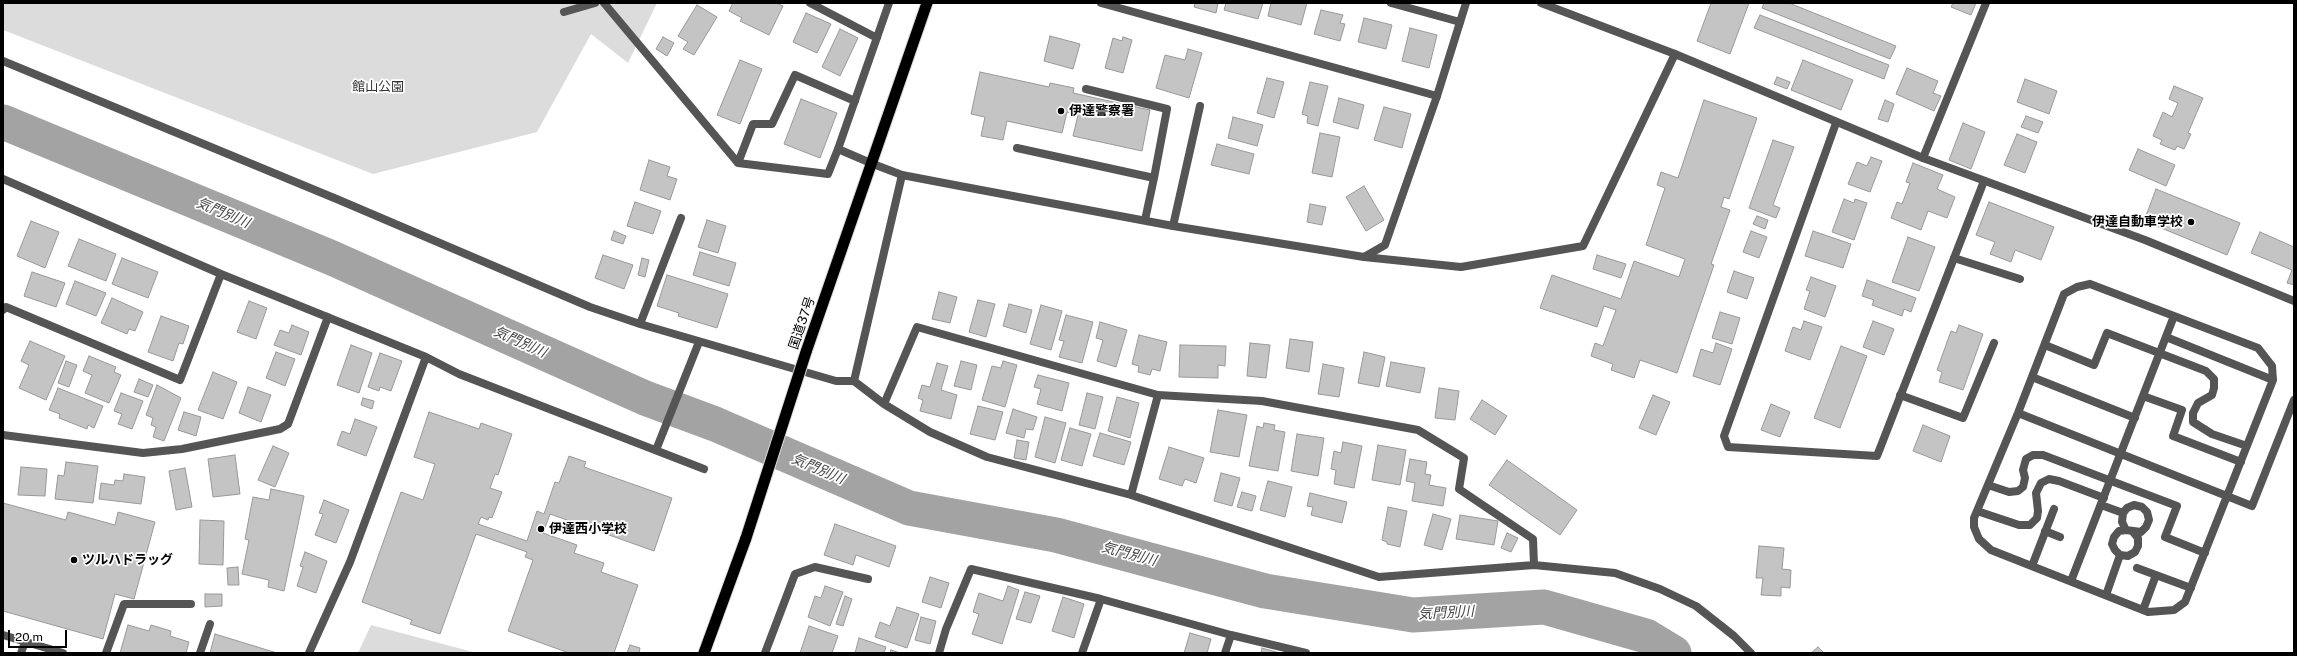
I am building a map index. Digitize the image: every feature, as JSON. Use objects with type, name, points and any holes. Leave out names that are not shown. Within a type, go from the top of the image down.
[{"type":"highway","name":"国道37号","points":[[704,653],[746,538],[806,352],[873,164],[927,3]]},
{"type":"street","points":[[564,12],[595,3]]},
{"type":"street","points":[[604,3],[738,163],[828,174],[889,3]]},
{"type":"street","points":[[810,3],[877,38]]},
{"type":"street","points":[[1101,3],[1437,96]]},
{"type":"street","points":[[1391,3],[1460,22]]},
{"type":"street","points":[[1364,257],[1385,244],[1437,96],[1466,3]]},
{"type":"street","points":[[1541,3],[1674,54],[1836,123],[1923,158],[2145,240],[2294,302]]},
{"type":"street","points":[[1923,158],[1986,3]]},
{"type":"street","points":[[838,149],[902,175],[1173,226],[1364,257],[1461,267],[1583,246],[1674,54]]},
{"type":"street","points":[[3,61],[339,200],[590,307],[699,342],[836,381],[854,381],[884,404],[930,432],[987,457],[1131,495],[1378,577],[1534,565],[1615,573],[1660,589],[1696,606],[1734,636],[1751,653]]},
{"type":"street","points":[[738,163],[753,124],[772,124],[795,75],[855,101]]},
{"type":"street","points":[[1086,88],[1167,109],[1145,220]]},
{"type":"street","points":[[1173,226],[1200,106]]},
{"type":"street","points":[[1836,123],[1724,436],[1728,447],[1877,456],[1984,181]]},
{"type":"street","points":[[1017,148],[1154,178]]},
{"type":"street","points":[[854,381],[902,175]]},
{"type":"street","points":[[3,180],[220,274],[426,358],[459,374],[704,468]]},
{"type":"street","points":[[640,324],[681,218]]},
{"type":"street","points":[[1954,258],[2020,279]]},
{"type":"street","points":[[3,310],[6,307],[180,380],[220,274]]},
{"type":"street","points":[[2090,284],[2258,348],[2272,366],[2273,380],[2228,496],[2185,602],[2174,610],[2159,613],[2143,610],[1991,550],[1979,539],[1974,527],[1977,511],[2045,345],[2064,294],[2077,287],[2090,284]]},
{"type":"street","points":[[2072,581],[2174,316]]},
{"type":"street","points":[[3,435],[143,453],[182,449],[280,430],[288,424],[328,317]]},
{"type":"street","points":[[884,404],[917,327],[1158,395],[1262,401],[1418,430],[1464,458],[1459,489],[1533,539],[1534,565]]},
{"type":"street","points":[[2045,345],[2094,365],[2107,333],[2206,372],[2214,379],[2212,395],[2198,403],[2193,413],[2193,422],[2212,434],[2247,446]]},
{"type":"street","points":[[2166,337],[2273,380]]},
{"type":"street","points":[[656,450],[697,351],[699,342]]},
{"type":"street","points":[[1900,395],[1963,418],[1994,343]]},
{"type":"street","points":[[309,653],[350,562],[426,358]]},
{"type":"street","points":[[2032,377],[2135,418]]},
{"type":"street","points":[[1131,495],[1158,395]]},
{"type":"street","points":[[2143,396],[2182,410],[2172,436],[2241,462]]},
{"type":"street","points":[[2018,413],[2252,506],[2294,400]]},
{"type":"street","points":[[1988,485],[2009,492],[2018,491],[2023,487],[2026,478],[2023,470],[2026,459],[2033,455],[2043,455],[2110,482],[2177,506],[2165,537],[2205,552]]},
{"type":"street","points":[[1977,511],[2020,525],[2030,525],[2036,518],[2038,511],[2036,493],[2041,483],[2048,479],[2059,481],[2123,513]]},
{"type":"street","points":[[2130,531],[2122,522],[2123,513],[2127,508],[2134,505],[2142,507],[2147,512],[2149,520],[2146,527],[2141,532],[2130,531],[2119,532],[2114,537],[2112,544],[2120,555],[2128,556],[2134,552],[2138,546],[2138,538],[2130,531]]},
{"type":"street","points":[[2032,566],[2054,509]]},
{"type":"street","points":[[2045,531],[2060,537]]},
{"type":"street","points":[[2106,595],[2120,555]]},
{"type":"street","points":[[765,653],[795,574],[815,567],[868,579]]},
{"type":"street","points":[[2137,568],[2191,588]]},
{"type":"street","points":[[939,653],[946,629],[971,569],[1101,599],[1231,635],[1306,653]]},
{"type":"street","points":[[2143,610],[2156,575]]},
{"type":"street","points":[[1082,653],[1101,599]]},
{"type":"street","points":[[106,653],[124,604],[191,604]]},
{"type":"street","points":[[200,653],[210,624]]},
{"type":"street","points":[[3,635],[63,653]]},
{"type":"street","points":[[1225,653],[1231,635]]},
{"type":"street","points":[[21,653],[25,642]]},
{"type":"green space","name":"館山公園","points":[[3,3],[657,3],[628,63],[591,34],[537,132],[373,174],[3,30]]},
{"type":"green space","points":[[371,625],[477,653],[358,653]]},
{"type":"building","points":[[733,3],[776,3],[783,6],[769,35],[740,21],[742,18],[729,11]]},
{"type":"building","points":[[1195,3],[1218,3],[1216,13],[1194,7]]},
{"type":"building","points":[[1226,3],[1263,3],[1258,19],[1224,10]]},
{"type":"building","points":[[1271,3],[1307,3],[1301,25],[1268,16]]},
{"type":"building","points":[[1711,3],[1749,3],[1730,54],[1697,41]]},
{"type":"building","points":[[1764,3],[1789,3],[1896,46],[1890,59],[1762,8]]},
{"type":"building","points":[[1953,3],[1976,3],[1971,15],[1951,7]]},
{"type":"building","points":[[697,5],[717,17],[694,55],[683,49],[688,42],[678,36]]},
{"type":"building","points":[[1321,10],[1343,15],[1340,23],[1345,24],[1340,41],[1314,34]]},
{"type":"building","points":[[806,13],[831,24],[817,53],[793,42]]},
{"type":"building","points":[[1760,15],[1889,65],[1884,79],[1754,28]]},
{"type":"building","points":[[1364,18],[1392,25],[1386,49],[1358,42]]},
{"type":"building","points":[[1410,28],[1437,35],[1429,68],[1402,61]]},
{"type":"building","points":[[840,29],[858,38],[840,76],[822,67]]},
{"type":"building","points":[[1050,36],[1080,44],[1073,69],[1044,61]]},
{"type":"building","points":[[663,37],[674,43],[667,56],[656,49]]},
{"type":"building","points":[[1123,37],[1132,40],[1123,73],[1105,68],[1113,38],[1122,41]]},
{"type":"building","points":[[1188,49],[1202,53],[1189,98],[1156,88],[1165,55],[1185,60]]},
{"type":"building","points":[[740,60],[762,69],[740,124],[717,115]]},
{"type":"building","points":[[1803,60],[1853,80],[1841,110],[1791,90]]},
{"type":"building","points":[[1907,68],[1938,81],[1933,93],[1941,96],[1934,111],[1896,94]]},
{"type":"building","name":"伊達警察署","points":[[980,72],[1049,87],[1050,83],[1074,88],[1073,93],[1150,110],[1142,151],[1073,136],[1078,115],[1067,112],[1062,133],[1007,121],[1003,140],[981,136],[985,117],[971,114]]},
{"type":"building","points":[[1777,77],[1790,82],[1787,89],[1774,84]]},
{"type":"building","points":[[1267,78],[1284,82],[1274,118],[1257,113]]},
{"type":"building","points":[[2025,79],[2057,91],[2049,114],[2017,102]]},
{"type":"building","points":[[1310,82],[1328,86],[1318,126],[1307,123],[1308,116],[1302,114]]},
{"type":"building","points":[[2174,86],[2203,98],[2188,133],[2191,134],[2184,149],[2177,146],[2175,150],[2160,144],[2162,140],[2153,136],[2163,112],[2172,117],[2178,103],[2169,99]]},
{"type":"building","points":[[1339,98],[1364,105],[1358,129],[1333,122]]},
{"type":"building","points":[[801,99],[837,113],[820,158],[784,144]]},
{"type":"building","points":[[1704,100],[1757,118],[1729,199],[1724,197],[1721,207],[1730,210],[1711,264],[1714,265],[1677,373],[1640,360],[1634,378],[1611,370],[1613,364],[1591,356],[1595,343],[1603,346],[1616,310],[1604,306],[1597,327],[1540,308],[1552,275],[1621,299],[1634,261],[1679,277],[1685,259],[1646,245],[1665,188],[1657,185],[1661,172],[1678,178]]},
{"type":"building","points":[[1885,100],[1894,104],[1888,122],[1878,119]]},
{"type":"building","points":[[1384,107],[1411,114],[1402,148],[1374,140]]},
{"type":"building","points":[[2026,116],[2043,122],[2038,133],[2021,127]]},
{"type":"building","points":[[1233,117],[1263,125],[1257,146],[1228,138]]},
{"type":"building","points":[[1963,123],[1985,132],[1971,169],[1949,160]]},
{"type":"building","points":[[1320,133],[1340,137],[1332,177],[1312,173]]},
{"type":"building","points":[[2017,134],[2037,142],[2025,173],[2004,165]]},
{"type":"building","points":[[1773,140],[1794,147],[1773,205],[1780,208],[1776,218],[1749,208]]},
{"type":"building","points":[[1217,144],[1254,154],[1249,174],[1211,165]]},
{"type":"building","points":[[2138,149],[2175,165],[2166,186],[2129,170]]},
{"type":"building","points":[[1871,157],[1882,161],[1870,192],[1848,184],[1857,162],[1867,166]]},
{"type":"building","points":[[649,160],[670,167],[667,176],[677,179],[670,200],[640,190]]},
{"type":"building","points":[[1913,163],[1943,175],[1937,189],[1955,197],[1947,218],[1928,211],[1921,230],[1891,218],[1897,202],[1902,204],[1910,183],[1906,182]]},
{"type":"building","points":[[1364,186],[1384,220],[1366,231],[1346,197]]},
{"type":"building","name":"伊達自動車学校","points":[[2156,189],[2240,223],[2227,255],[2144,221]]},
{"type":"building","points":[[1844,199],[1854,203],[1855,199],[1867,203],[1854,240],[1832,232]]},
{"type":"building","points":[[635,202],[661,211],[653,234],[627,226]]},
{"type":"building","points":[[1989,202],[2054,227],[2041,260],[2015,250],[2011,262],[1990,254],[1995,242],[1976,235]]},
{"type":"building","points":[[1310,204],[1326,207],[1322,225],[1307,222]]},
{"type":"building","points":[[1757,216],[1768,220],[1765,229],[1753,224]]},
{"type":"building","points":[[707,220],[726,226],[718,253],[698,247]]},
{"type":"building","points":[[31,221],[59,232],[45,268],[17,256]]},
{"type":"building","points":[[614,231],[626,236],[623,244],[611,240]]},
{"type":"building","points":[[1751,231],[1767,237],[1759,258],[1743,252]]},
{"type":"building","points":[[1813,231],[1851,244],[1843,268],[1805,256]]},
{"type":"building","points":[[2260,232],[2294,247],[2294,285],[2287,283],[2292,270],[2251,253]]},
{"type":"building","points":[[1908,237],[1935,247],[1919,291],[1892,282]]},
{"type":"building","points":[[79,239],[116,254],[106,281],[68,266]]},
{"type":"building","points":[[700,252],[736,263],[729,286],[693,275]]},
{"type":"building","points":[[603,255],[633,265],[624,289],[595,278]]},
{"type":"building","points":[[1597,255],[1626,264],[1621,278],[1593,269]]},
{"type":"building","points":[[122,258],[158,272],[148,298],[112,284]]},
{"type":"building","points":[[642,258],[649,260],[645,277],[638,275]]},
{"type":"building","points":[[1734,271],[1754,278],[1747,299],[1727,292]]},
{"type":"building","points":[[32,272],[65,283],[56,307],[24,296]]},
{"type":"building","points":[[667,275],[728,294],[717,328],[678,316],[679,313],[657,306]]},
{"type":"building","points":[[1811,277],[1836,286],[1825,317],[1804,309],[1810,291],[1806,290]]},
{"type":"building","points":[[1867,280],[1916,298],[1911,312],[1904,309],[1902,316],[1872,305],[1874,300],[1862,296]]},
{"type":"building","points":[[75,281],[106,293],[96,316],[66,304]]},
{"type":"building","points":[[939,292],[957,297],[950,323],[932,319]]},
{"type":"building","points":[[112,298],[143,312],[135,331],[129,329],[127,334],[101,323]]},
{"type":"building","points":[[978,300],[995,304],[986,337],[969,332]]},
{"type":"building","points":[[249,301],[267,308],[256,339],[237,332]]},
{"type":"building","points":[[1009,304],[1032,310],[1026,333],[1003,326]]},
{"type":"building","points":[[1041,305],[1062,311],[1051,350],[1030,344]]},
{"type":"building","points":[[1720,312],[1740,318],[1732,344],[1712,338]]},
{"type":"building","points":[[1066,315],[1093,322],[1082,363],[1059,357],[1064,341],[1059,340]]},
{"type":"building","points":[[161,316],[189,326],[183,344],[179,343],[173,361],[148,352]]},
{"type":"building","points":[[1804,321],[1822,327],[1810,360],[1785,351],[1793,327],[1801,330]]},
{"type":"building","points":[[1873,321],[1894,329],[1884,355],[1863,347]]},
{"type":"building","points":[[1100,322],[1127,330],[1116,367],[1097,361],[1103,340],[1096,338]]},
{"type":"building","points":[[292,325],[309,332],[301,355],[274,345],[280,330],[289,333]]},
{"type":"building","points":[[1959,325],[1983,334],[1963,390],[1939,382],[1942,372],[1937,370],[1951,331],[1956,333]]},
{"type":"building","points":[[1139,335],[1167,342],[1160,371],[1152,369],[1150,375],[1138,372],[1139,366],[1132,364]]},
{"type":"building","points":[[1290,339],[1313,342],[1309,372],[1286,368]]},
{"type":"building","points":[[30,341],[65,356],[46,400],[19,388],[29,365],[21,361]]},
{"type":"building","points":[[1250,343],[1270,345],[1266,378],[1247,376]]},
{"type":"building","points":[[1716,343],[1732,349],[1720,385],[1693,376],[1701,349],[1713,353]]},
{"type":"building","points":[[351,345],[372,353],[359,393],[337,385]]},
{"type":"building","points":[[1180,345],[1226,346],[1225,366],[1218,365],[1218,378],[1179,377]]},
{"type":"building","points":[[1841,346],[1867,356],[1840,428],[1814,418]]},
{"type":"building","points":[[276,352],[295,359],[285,386],[266,378]]},
{"type":"building","points":[[1364,352],[1385,357],[1379,387],[1358,383]]},
{"type":"building","points":[[380,353],[402,361],[391,391],[380,387],[379,391],[368,387]]},
{"type":"building","points":[[89,356],[116,367],[114,372],[121,375],[109,403],[85,393],[92,375],[83,371]]},
{"type":"building","points":[[66,361],[77,365],[69,387],[58,383]]},
{"type":"building","points":[[961,361],[977,365],[971,390],[954,386]]},
{"type":"building","points":[[1003,361],[1017,365],[1005,407],[982,400],[992,366],[1001,368]]},
{"type":"building","points":[[1391,362],[1425,368],[1420,393],[1386,386]]},
{"type":"building","points":[[937,363],[948,366],[941,390],[957,395],[951,419],[920,411],[923,400],[918,398],[922,385],[930,387]]},
{"type":"building","points":[[1323,364],[1344,368],[1339,397],[1318,394]]},
{"type":"building","points":[[213,372],[237,382],[223,419],[198,410]]},
{"type":"building","points":[[1038,375],[1069,383],[1062,411],[1037,404],[1041,389],[1034,387]]},
{"type":"building","points":[[139,379],[153,385],[148,397],[134,392]]},
{"type":"building","points":[[157,385],[181,398],[164,441],[153,437],[156,427],[151,425],[153,418],[146,415]]},
{"type":"building","points":[[248,387],[271,395],[261,422],[239,413]]},
{"type":"building","points":[[58,388],[103,406],[94,428],[88,425],[87,429],[59,418],[60,414],[49,410]]},
{"type":"building","points":[[1439,388],[1459,391],[1455,420],[1435,418]]},
{"type":"building","points":[[121,393],[143,401],[132,429],[118,424],[122,414],[114,411]]},
{"type":"building","points":[[1087,393],[1103,397],[1095,429],[1079,425]]},
{"type":"building","points":[[1653,395],[1670,402],[1656,435],[1639,428]]},
{"type":"building","points":[[1117,397],[1139,403],[1130,438],[1108,431]]},
{"type":"building","points":[[363,398],[374,401],[372,409],[361,405]]},
{"type":"building","points":[[1482,400],[1507,416],[1495,435],[1470,419]]},
{"type":"building","points":[[1771,404],[1790,412],[1780,437],[1761,430]]},
{"type":"building","points":[[978,406],[1003,412],[995,440],[970,434]]},
{"type":"building","points":[[1013,409],[1037,417],[1033,430],[1026,429],[1024,438],[1006,433]]},
{"type":"building","points":[[1218,410],[1247,415],[1239,457],[1210,452]]},
{"type":"building","points":[[184,412],[201,417],[196,436],[178,430]]},
{"type":"building","points":[[429,412],[479,429],[481,423],[512,434],[498,475],[495,474],[490,488],[502,492],[492,518],[489,517],[488,520],[481,517],[478,524],[527,541],[537,511],[544,514],[555,482],[559,483],[569,456],[586,462],[584,467],[672,498],[654,551],[550,514],[543,533],[577,545],[574,553],[604,563],[601,572],[638,585],[614,653],[569,653],[508,631],[533,560],[525,557],[527,552],[476,534],[440,634],[410,624],[412,620],[362,602],[401,492],[423,500],[435,464],[414,457]]},
{"type":"building","points":[[1045,417],[1066,423],[1055,463],[1035,457]]},
{"type":"building","points":[[355,419],[377,427],[366,456],[337,445],[342,431],[350,434]]},
{"type":"building","points":[[1264,423],[1275,425],[1274,430],[1285,432],[1278,471],[1249,466],[1257,426],[1263,428]]},
{"type":"building","points":[[1923,425],[1950,436],[1941,462],[1913,451]]},
{"type":"building","points":[[1070,428],[1091,434],[1082,466],[1061,460]]},
{"type":"building","points":[[1100,433],[1131,442],[1124,465],[1093,456]]},
{"type":"building","points":[[1297,434],[1324,438],[1318,476],[1291,471]]},
{"type":"building","points":[[1017,440],[1029,442],[1026,460],[1014,458]]},
{"type":"building","points":[[1343,442],[1362,446],[1354,488],[1334,484],[1336,470],[1331,469],[1334,451],[1341,453]]},
{"type":"building","points":[[1378,445],[1406,450],[1400,485],[1372,480]]},
{"type":"building","points":[[273,446],[289,453],[275,487],[258,480]]},
{"type":"building","points":[[1169,447],[1204,458],[1196,483],[1185,479],[1182,486],[1159,479]]},
{"type":"building","points":[[235,455],[240,494],[213,497],[208,459]]},
{"type":"building","points":[[1410,459],[1427,462],[1425,474],[1431,475],[1429,485],[1446,488],[1443,506],[1412,501],[1415,483],[1406,481]]},
{"type":"building","points":[[1507,460],[1577,510],[1560,535],[1489,485]]},
{"type":"building","points":[[66,462],[98,466],[93,503],[55,499],[58,475],[64,476]]},
{"type":"building","points":[[21,467],[47,469],[45,496],[18,495]]},
{"type":"building","points":[[185,468],[192,507],[176,510],[169,471]]},
{"type":"building","points":[[1221,473],[1240,478],[1232,506],[1214,501]]},
{"type":"building","points":[[124,474],[145,477],[141,504],[99,499],[101,483],[114,485],[115,480],[123,481]]},
{"type":"building","points":[[1268,481],[1292,487],[1285,517],[1260,510]]},
{"type":"building","points":[[271,489],[304,496],[284,591],[268,587],[269,580],[242,574],[249,540],[245,539],[253,497],[269,500]]},
{"type":"building","points":[[1242,492],[1256,496],[1252,511],[1237,507]]},
{"type":"building","points":[[1310,493],[1347,502],[1342,523],[1311,515],[1313,507],[1307,506]]},
{"type":"building","points":[[324,500],[349,510],[336,543],[315,535],[323,514],[319,513]]},
{"type":"building","name":"ツルハドラッグ","points":[[3,503],[66,520],[68,512],[115,525],[118,512],[155,522],[134,599],[115,594],[103,639],[3,611]]},
{"type":"building","points":[[1388,507],[1407,511],[1400,547],[1387,544],[1387,542],[1382,540]]},
{"type":"building","points":[[1433,514],[1451,519],[1442,550],[1424,545]]},
{"type":"building","points":[[1460,515],[1498,521],[1494,545],[1456,539]]},
{"type":"building","points":[[200,520],[224,521],[223,565],[199,564]]},
{"type":"building","points":[[835,524],[896,546],[889,567],[856,555],[853,565],[824,555]]},
{"type":"building","points":[[1507,533],[1518,538],[1511,552],[1501,548]]},
{"type":"building","points":[[1759,546],[1784,548],[1782,569],[1791,570],[1790,588],[1781,587],[1781,596],[1761,595],[1763,578],[1756,578]]},
{"type":"building","points":[[305,552],[327,561],[316,593],[297,586],[303,567],[300,566]]},
{"type":"building","points":[[238,567],[239,585],[228,585],[227,568]]},
{"type":"building","points":[[930,577],[949,583],[941,608],[922,602]]},
{"type":"building","points":[[825,586],[843,592],[830,626],[808,617],[815,596],[821,598]]},
{"type":"building","points":[[1008,586],[1019,590],[1002,644],[972,634],[979,614],[973,612],[979,593],[1003,601]]},
{"type":"building","points":[[1025,592],[1040,596],[1031,623],[1016,619]]},
{"type":"building","points":[[205,594],[222,594],[222,606],[205,607]]},
{"type":"building","points":[[845,596],[852,599],[843,626],[836,624]]},
{"type":"building","points":[[1063,597],[1084,604],[1074,638],[1052,631]]},
{"type":"building","points":[[897,607],[919,614],[907,648],[875,637],[880,622],[890,626]]},
{"type":"building","points":[[921,617],[936,621],[930,644],[915,640]]},
{"type":"building","points":[[128,625],[149,631],[151,625],[171,631],[170,636],[189,642],[186,653],[120,653]]},
{"type":"building","points":[[809,626],[838,636],[832,653],[800,653]]},
{"type":"building","points":[[1190,633],[1211,639],[1207,653],[1184,653]]},
{"type":"building","points":[[215,634],[277,653],[210,653]]},
{"type":"building","points":[[859,638],[886,647],[884,653],[855,653]]},
{"type":"building","points":[[630,645],[640,648],[639,653],[627,653]]},
{"type":"building","points":[[1818,647],[1824,653],[1811,653]]},
{"type":"building","points":[[1262,648],[1280,653],[1261,653]]},
{"type":"building","points":[[891,650],[900,653],[890,653]]},
{"type":"waterway","name":"気門別川","points":[[3,122],[332,258],[645,398],[715,424],[909,508],[1056,535],[1265,591],[1413,615],[1544,607],[1646,636],[1674,653]]},
{"type":"place","name":"伊達警察署","points":[[1061,111]]},
{"type":"place","name":"伊達自動車学校","points":[[2191,222]]},
{"type":"place","name":"伊達西小学校","points":[[541,529]]},
{"type":"place","name":"ツルハドラッグ","points":[[74,560]]}]
